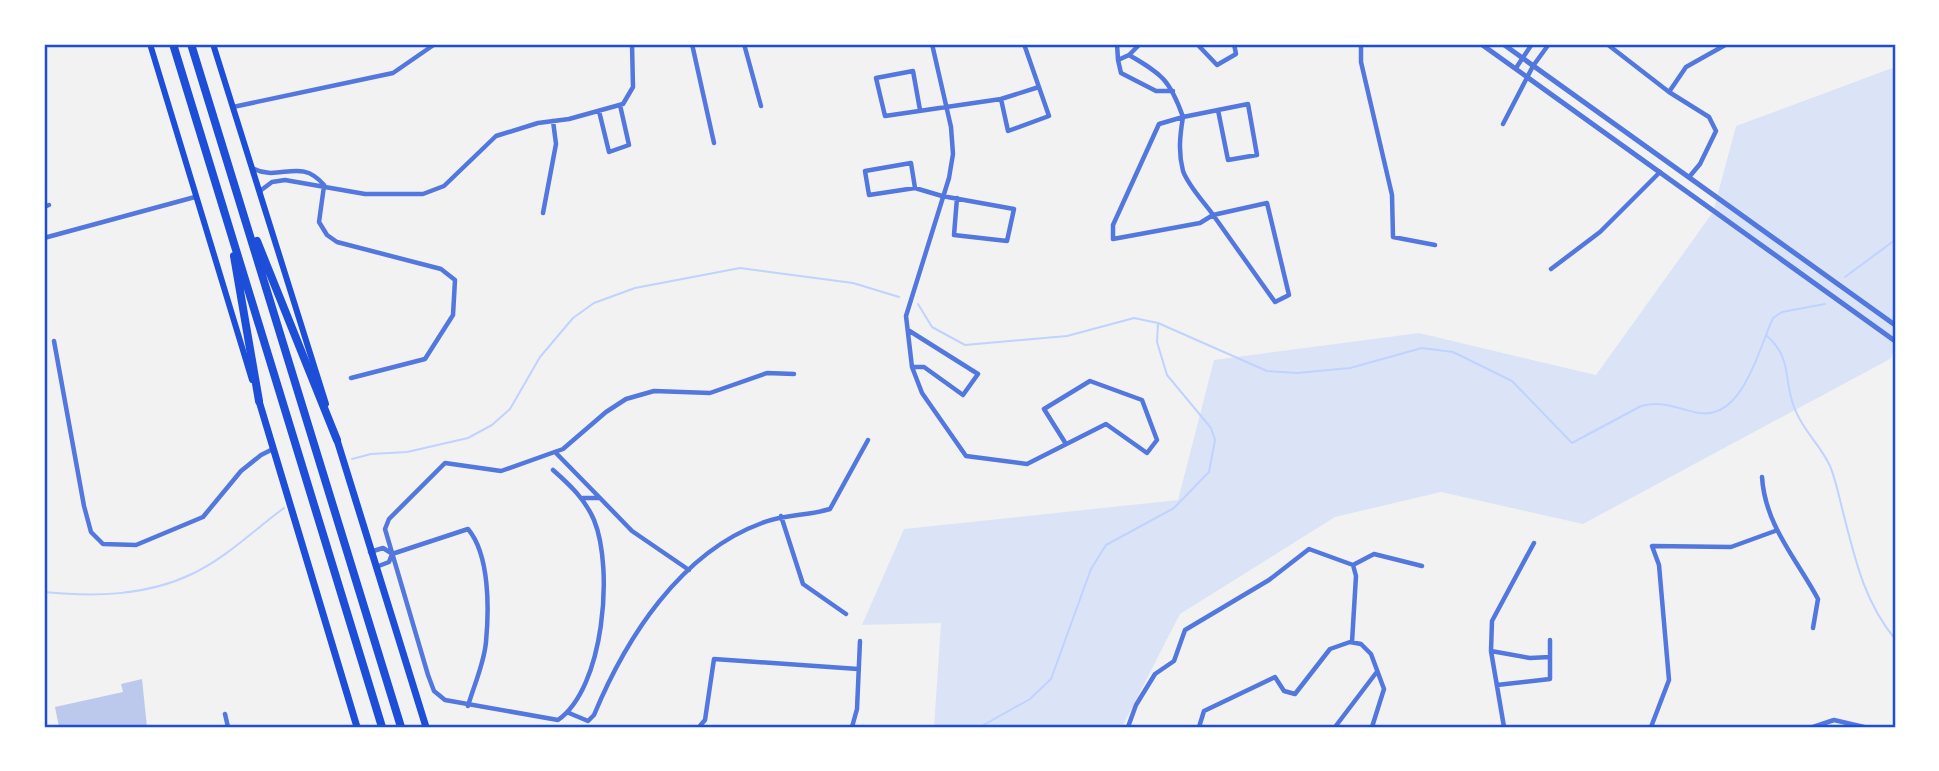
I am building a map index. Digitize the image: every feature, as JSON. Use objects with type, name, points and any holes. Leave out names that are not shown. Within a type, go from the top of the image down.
[{"type":"highway","points":[[173,44],[382,727]]},
{"type":"highway","points":[[191,44],[401,727]]},
{"type":"highway","points":[[236,191],[337,440]]},
{"type":"highway","points":[[229,226],[259,401]]},
{"type":"main road","points":[[150,44],[357,727]]},
{"type":"main road","points":[[213,44],[426,727]]},
{"type":"street","points":[[233,107],[393,73],[435,44]]},
{"type":"street","points":[[260,191],[272,182],[282,180],[365,194],[423,194],[444,186],[496,136],[620,105],[633,87],[632,44]]},
{"type":"street","points":[[692,44],[714,143]]},
{"type":"street","points":[[744,44],[761,106]]},
{"type":"street","points":[[932,44],[946,106],[953,155],[906,316],[912,367],[922,393],[966,456],[1027,464],[1106,424],[1147,453],[1157,440],[1142,400],[1090,381],[1044,409],[1066,444]]},
{"type":"street","points":[[1001,99],[1008,131],[1049,116],[1024,44]]},
{"type":"street","points":[[1117,44],[1121,73],[1156,91],[1174,91]]},
{"type":"street","points":[[1118,60],[1129,55],[1140,44]]},
{"type":"street","points":[[1197,44],[1217,65],[1236,54],[1234,44]]},
{"type":"street","points":[[1361,44],[1361,62],[1392,195],[1393,237],[1435,246]]},
{"type":"street","points":[[1481,44],[1895,341]]},
{"type":"street","points":[[1503,44],[1895,325]]},
{"type":"street","points":[[1516,68],[1532,44]]},
{"type":"street","points":[[1503,124],[1533,66],[1549,44]]},
{"type":"street","points":[[1607,44],[1670,92],[1709,117],[1716,131],[1700,164],[1690,176]]},
{"type":"street","points":[[1670,92],[1686,68],[1727,44]]},
{"type":"street","points":[[1129,55],[1162,75],[1174,91],[1183,117],[1178,143],[1184,173],[1213,215],[1275,302],[1289,295],[1267,203],[1213,215],[1200,223],[1113,239],[1112,225],[1159,124],[1183,117],[1218,110],[1248,104],[1257,155],[1228,160],[1218,110]]},
{"type":"street","points":[[920,110],[913,71],[876,78],[885,116],[1001,99],[1039,87]]},
{"type":"street","points":[[599,111],[609,152],[629,145],[620,105]]},
{"type":"street","points":[[543,213],[556,144],[553,121]]},
{"type":"street","points":[[915,188],[911,163],[865,171],[869,195],[915,188],[942,196],[957,198],[1014,209],[1007,241],[954,235],[957,198]]},
{"type":"street","points":[[252,168],[268,174],[292,170],[315,175],[324,186],[319,222],[331,238],[441,269],[455,280],[453,315],[425,359],[351,378]]},
{"type":"street","points":[[1551,269],[1600,232],[1660,172]]},
{"type":"street","points":[[44,238],[195,197]]},
{"type":"street","points":[[908,330],[978,373],[963,395],[924,366],[912,367]]},
{"type":"street","points":[[54,341],[84,506],[91,532],[103,544],[136,545],[203,517],[241,471],[261,455],[274,449]]},
{"type":"street","points":[[553,470],[582,498],[602,544],[603,607],[590,670],[569,713],[558,720],[445,700],[434,691],[385,529],[389,519],[439,466],[452,463],[501,471],[556,453],[626,399],[654,391],[710,393],[767,373],[794,373]]},
{"type":"street","points":[[569,713],[588,721],[594,715],[626,649],[662,597],[689,570],[736,535],[781,516],[830,509],[868,440]]},
{"type":"street","points":[[556,453],[632,531],[689,570]]},
{"type":"street","points":[[1762,477],[1763,494],[1775,531],[1818,599],[1813,628]]},
{"type":"street","points":[[582,498],[600,498]]},
{"type":"street","points":[[781,516],[803,584],[846,614]]},
{"type":"street","points":[[392,554],[468,529],[477,539],[484,584],[486,643],[468,706]]},
{"type":"street","points":[[1651,727],[1669,680],[1659,565],[1652,546],[1731,547],[1775,531]]},
{"type":"street","points":[[1504,727],[1491,651],[1492,621],[1534,543]]},
{"type":"street","points":[[370,552],[383,548],[392,554]]},
{"type":"street","points":[[1128,727],[1136,705],[1155,674],[1174,661],[1185,630],[1269,580],[1309,550],[1353,565],[1374,554],[1422,566]]},
{"type":"street","points":[[375,568],[389,562],[392,554]]},
{"type":"street","points":[[1352,642],[1356,576],[1353,565]]},
{"type":"street","points":[[852,727],[857,709],[860,640]]},
{"type":"street","points":[[1497,685],[1550,679],[1550,640]]},
{"type":"street","points":[[1199,727],[1204,711],[1275,677],[1284,691],[1295,694],[1330,649],[1352,642],[1361,644],[1371,654],[1384,689],[1372,727]]},
{"type":"street","points":[[1491,651],[1530,658],[1550,657]]},
{"type":"street","points":[[699,727],[705,720],[714,659],[858,668]]},
{"type":"street","points":[[1335,727],[1376,673]]},
{"type":"street","points":[[225,714],[228,727]]},
{"type":"street","points":[[1813,727],[1833,720],[1864,727]]},
{"type":"shaded area","points":[[1895,67],[1895,349],[1890,359],[1583,524],[1441,492],[1335,517],[1180,614],[1122,727],[934,727],[941,623],[862,625],[904,529],[1178,500],[1214,360],[1419,333],[1596,375],[1713,212],[1736,126]]},
{"type":"building","points":[[142,679],[147,727],[59,727],[55,707],[123,692],[121,684]]},
{"type":"waterway","points":[[1845,277],[1895,240]]},
{"type":"waterway","points":[[352,459],[371,454],[407,452],[468,438],[492,425],[510,409],[540,357],[573,318],[594,303],[635,288],[740,268],[853,283],[899,297]]},
{"type":"waterway","points":[[918,304],[932,327],[965,345],[1067,336],[1134,318],[1158,323],[1267,371],[1297,373],[1350,368],[1422,348],[1453,352],[1512,381],[1572,443],[1649,404],[1699,413],[1714,412],[1727,405],[1747,379],[1773,318],[1782,312],[1825,304]]},
{"type":"waterway","points":[[980,727],[1030,699],[1051,679],[1091,569],[1106,545],[1174,508],[1209,472],[1215,440],[1211,428],[1167,375],[1157,342],[1158,323]]},
{"type":"waterway","points":[[1766,335],[1775,344],[1784,361],[1797,415],[1830,466],[1868,595],[1895,639]]},
{"type":"waterway","points":[[44,592],[119,593],[174,581],[216,560],[284,508]]}]
